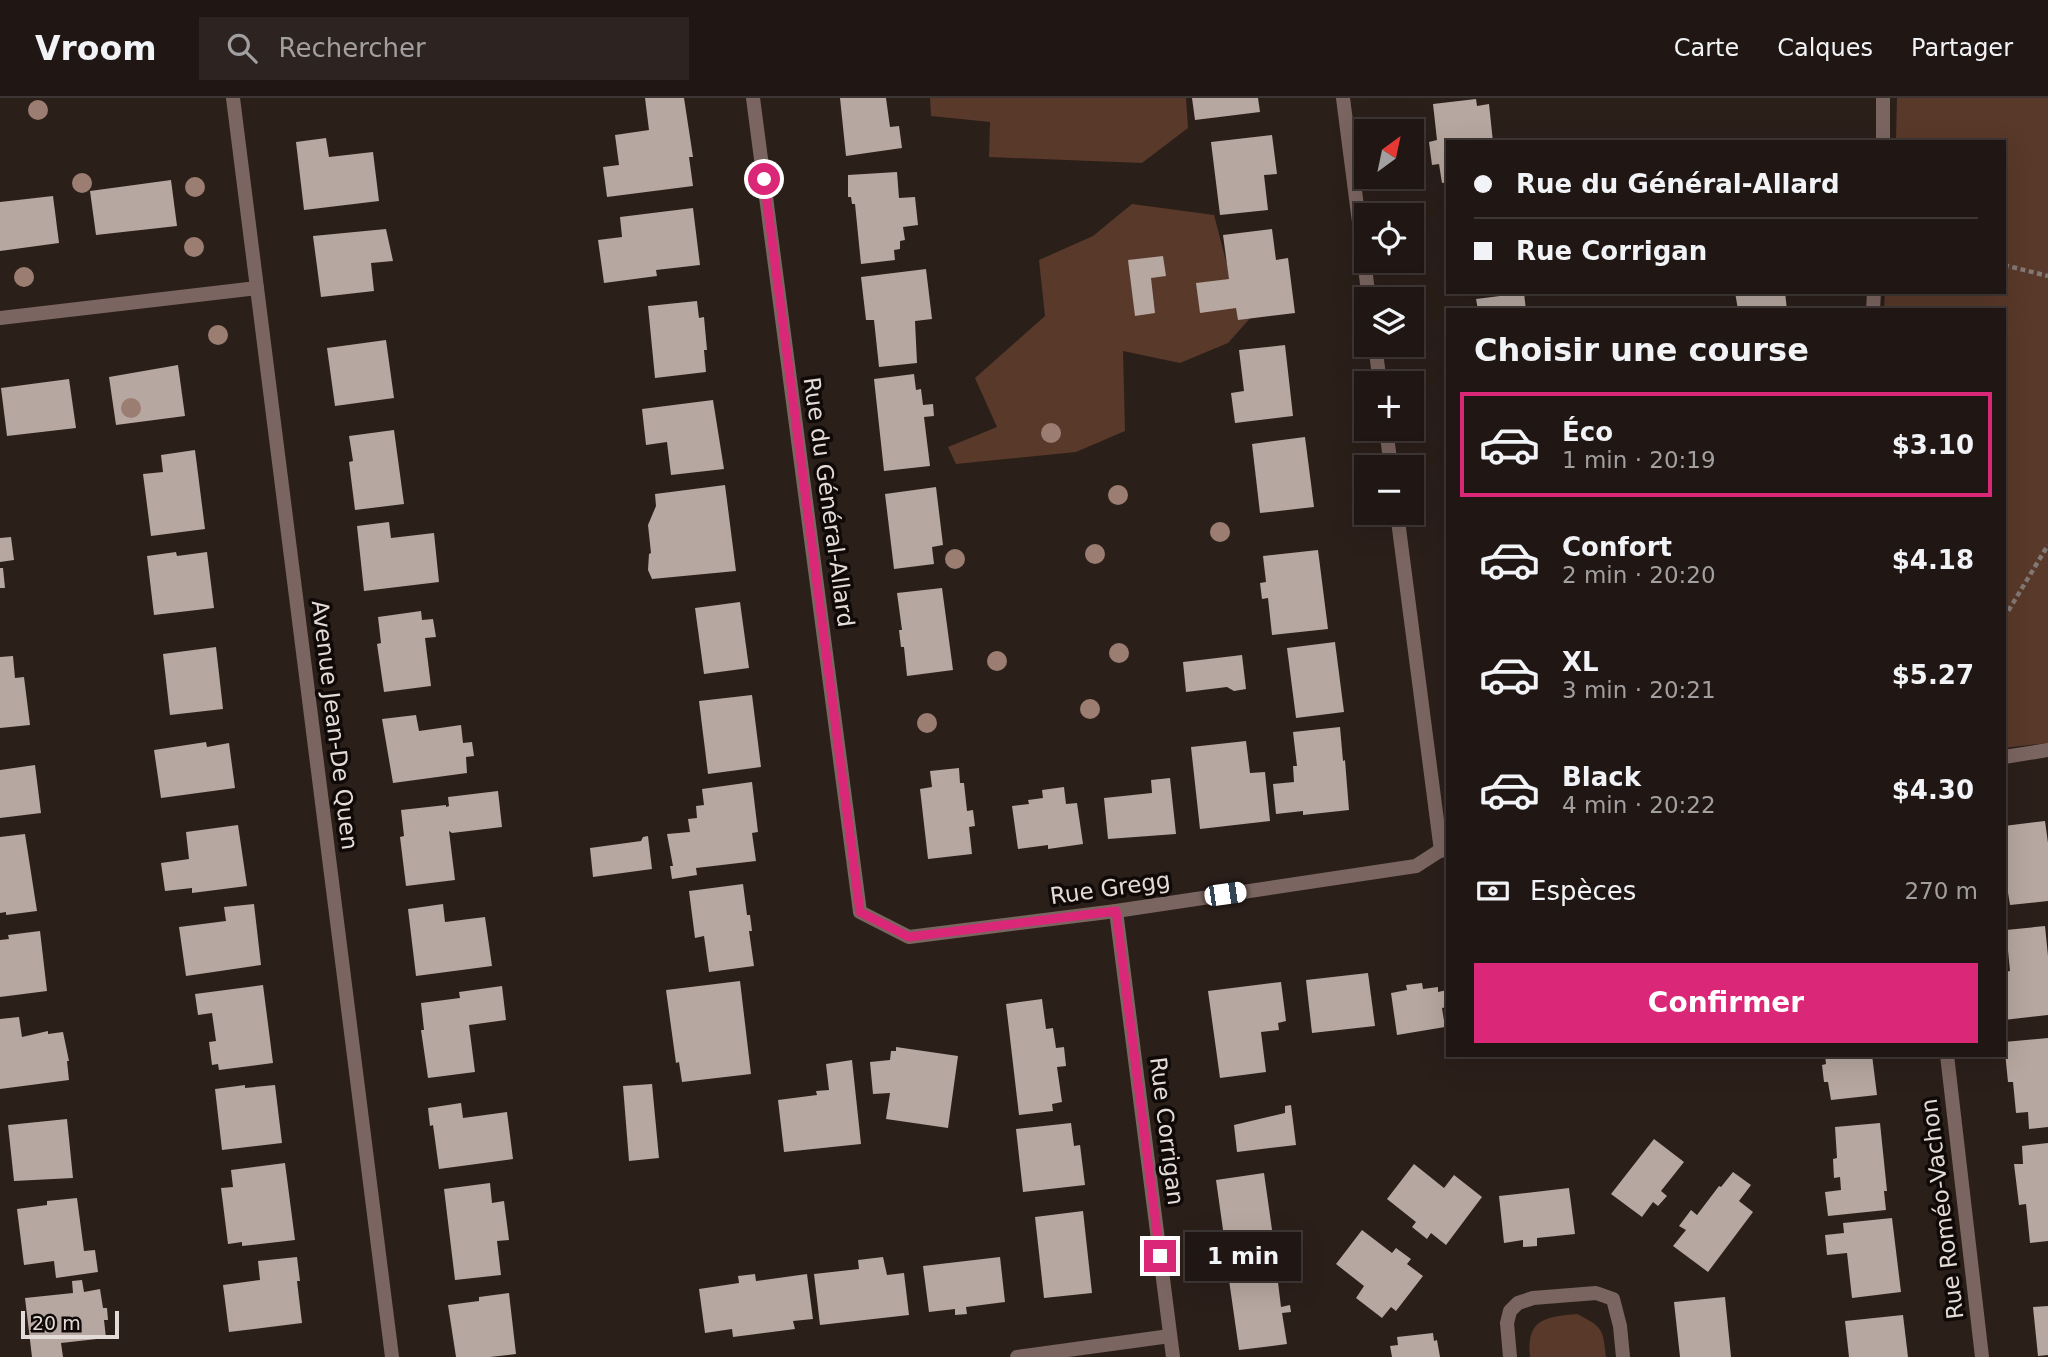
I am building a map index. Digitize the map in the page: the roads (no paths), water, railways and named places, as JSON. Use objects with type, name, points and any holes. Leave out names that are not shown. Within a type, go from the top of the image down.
[{"type":"street","name":"Avenue Jean-De Quen","points":[[233,98],[393,1357]]},
{"type":"street","name":"Rue du Général-Allard","points":[[753,98],[860,912]]},
{"type":"street","points":[[1343,98],[1367,287]]},
{"type":"street","points":[[1883,140],[1884,98]]},
{"type":"street","points":[[0,318],[257,288]]},
{"type":"street","points":[[1399,525],[1444,848]]},
{"type":"street","points":[[2006,757],[2048,750]]},
{"type":"street","name":"Rue Gregg","points":[[860,912],[909,937],[1116,911],[1416,866],[1444,848]]},
{"type":"street","name":"Rue Corrigan","points":[[1116,911],[1172,1357]]},
{"type":"street","name":"Rue Roméo-Vachon","points":[[1947,1057],[1982,1357]]},
{"type":"street","points":[[1510,1357],[1507,1323],[1510,1311],[1518,1303],[1533,1298],[1596,1293],[1613,1299],[1620,1326],[1623,1357]]},
{"type":"street","points":[[1017,1357],[1170,1336]]}]
